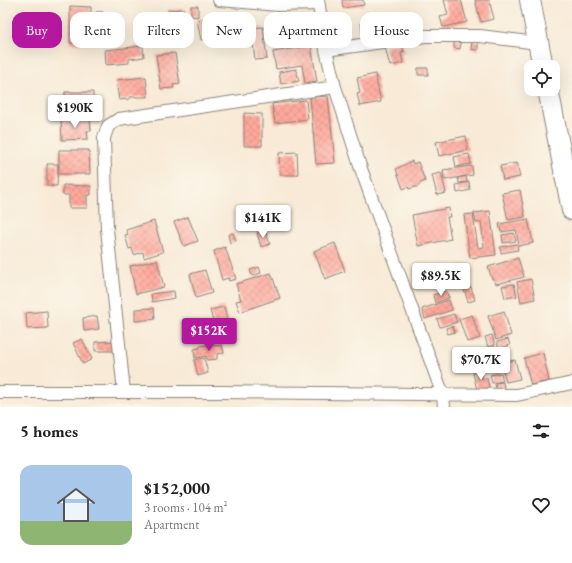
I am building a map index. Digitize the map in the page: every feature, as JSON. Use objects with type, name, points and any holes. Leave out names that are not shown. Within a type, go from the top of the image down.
[{"type":"highway","points":[[530,0],[542,60]]},
{"type":"highway","points":[[549,96],[572,210]]},
{"type":"street","points":[[219,0],[278,5],[318,2],[326,50],[335,87],[360,166],[444,401]]},
{"type":"street","points":[[326,50],[425,36],[480,36],[538,43]]},
{"type":"street","points":[[124,392],[107,228],[104,138],[108,126],[119,120],[335,87]]},
{"type":"street","points":[[0,392],[124,392],[444,401],[517,395],[572,383]]},
{"type":"building","points":[[342,0],[363,0],[364,5],[343,8]]},
{"type":"building","points":[[444,0],[461,0],[467,22],[443,27],[440,17],[448,15]]},
{"type":"building","points":[[475,0],[489,0],[494,19],[481,22]]},
{"type":"building","points":[[70,6],[91,7],[91,12],[70,12]]},
{"type":"building","points":[[191,6],[198,6],[198,17],[194,16],[194,12],[191,12]]},
{"type":"building","points":[[184,9],[184,12],[168,12],[168,10]]},
{"type":"building","points":[[202,19],[202,40],[201,40],[197,20]]},
{"type":"building","points":[[263,27],[264,48],[266,48],[267,59],[255,60],[254,48],[256,48],[256,28]]},
{"type":"building","points":[[454,40],[461,40],[460,49],[454,48]]},
{"type":"building","points":[[472,41],[478,42],[478,50],[471,49]]},
{"type":"building","points":[[143,48],[144,57],[129,59],[129,63],[106,65],[105,50]]},
{"type":"building","points":[[298,48],[311,48],[317,81],[305,83],[302,65],[276,69],[273,52]]},
{"type":"building","points":[[385,48],[403,48],[404,52],[401,53],[403,63],[390,66]]},
{"type":"building","points":[[175,53],[180,84],[173,85],[174,88],[161,89],[156,55]]},
{"type":"building","points":[[418,68],[428,68],[428,75],[418,75]]},
{"type":"building","points":[[296,69],[299,81],[281,84],[279,72]]},
{"type":"building","points":[[375,74],[381,102],[360,106],[357,94],[360,93],[357,78]]},
{"type":"building","points":[[146,77],[148,97],[130,97],[130,99],[119,100],[116,80]]},
{"type":"building","points":[[65,92],[93,92],[93,109],[65,110]]},
{"type":"building","points":[[328,96],[335,163],[316,164],[310,97]]},
{"type":"building","points":[[306,100],[308,119],[275,123],[272,104]]},
{"type":"building","points":[[244,113],[262,114],[262,146],[244,146]]},
{"type":"building","points":[[90,119],[91,131],[87,131],[88,139],[62,140],[61,120]]},
{"type":"building","points":[[466,136],[468,150],[439,156],[436,142]]},
{"type":"building","points":[[59,150],[89,150],[90,174],[59,174]]},
{"type":"building","points":[[297,152],[298,175],[280,175],[279,153]]},
{"type":"building","points":[[469,154],[471,164],[456,167],[454,157]]},
{"type":"building","points":[[412,161],[413,164],[418,162],[425,181],[419,184],[419,186],[403,189],[396,169]]},
{"type":"building","points":[[517,163],[520,177],[503,180],[500,166]]},
{"type":"building","points":[[47,164],[58,164],[57,186],[47,186]]},
{"type":"building","points":[[472,166],[473,175],[444,180],[443,170]]},
{"type":"building","points":[[441,173],[446,193],[437,195],[432,175]]},
{"type":"building","points":[[466,176],[467,182],[459,183],[458,178]]},
{"type":"building","points":[[469,182],[470,190],[457,193],[456,185]]},
{"type":"building","points":[[63,185],[91,186],[91,195],[87,195],[87,208],[69,208],[69,195],[63,195]]},
{"type":"building","points":[[520,190],[525,217],[508,220],[502,193]]},
{"type":"building","points":[[449,208],[450,217],[447,217],[451,239],[418,246],[412,215]]},
{"type":"building","points":[[490,211],[496,255],[470,258],[464,215],[473,214],[478,248],[484,247],[481,222],[476,223],[474,213]]},
{"type":"building","points":[[188,217],[198,241],[184,246],[174,222]]},
{"type":"building","points":[[528,219],[533,243],[519,246],[516,230],[501,232],[499,224]]},
{"type":"building","points":[[154,221],[163,252],[144,258],[143,252],[134,255],[132,248],[129,249],[125,235],[128,234],[126,230]]},
{"type":"building","points":[[265,230],[270,244],[261,247],[257,233]]},
{"type":"building","points":[[233,233],[236,241],[230,243],[228,235]]},
{"type":"building","points":[[514,233],[516,241],[503,243],[502,235]]},
{"type":"building","points":[[335,243],[345,271],[325,279],[314,251]]},
{"type":"building","points":[[517,244],[518,250],[501,253],[500,247]]},
{"type":"building","points":[[225,247],[236,279],[229,281],[228,278],[222,280],[214,251]]},
{"type":"building","points":[[518,258],[524,277],[496,284],[494,279],[492,279],[488,267]]},
{"type":"building","points":[[157,260],[164,287],[136,294],[130,266]]},
{"type":"building","points":[[466,265],[469,281],[451,284],[448,268]]},
{"type":"building","points":[[259,267],[261,273],[252,276],[250,270]]},
{"type":"building","points":[[205,270],[212,293],[196,298],[190,274]]},
{"type":"building","points":[[271,273],[280,298],[240,312],[236,301],[241,300],[236,284]]},
{"type":"building","points":[[531,279],[535,299],[521,302],[517,282]]},
{"type":"building","points":[[514,284],[517,296],[505,298],[502,286]]},
{"type":"building","points":[[471,287],[475,300],[468,302],[464,289]]},
{"type":"building","points":[[174,291],[175,298],[152,302],[151,294]]},
{"type":"building","points":[[446,291],[449,298],[435,303],[433,295]]},
{"type":"building","points":[[449,300],[452,310],[425,319],[422,309]]},
{"type":"building","points":[[224,307],[230,330],[216,333],[210,310]]},
{"type":"building","points":[[154,308],[155,319],[135,321],[135,309]]},
{"type":"building","points":[[47,311],[48,328],[27,329],[26,313]]},
{"type":"building","points":[[504,311],[511,335],[496,340],[488,316]]},
{"type":"building","points":[[454,314],[457,322],[440,327],[437,319]]},
{"type":"building","points":[[472,315],[480,338],[467,342],[459,319]]},
{"type":"building","points":[[97,316],[99,329],[84,331],[83,318]]},
{"type":"building","points":[[453,326],[455,332],[448,334],[446,328]]},
{"type":"building","points":[[492,335],[495,345],[488,347],[485,337]]},
{"type":"building","points":[[82,339],[92,359],[83,364],[73,343]]},
{"type":"building","points":[[508,339],[510,345],[499,349],[497,342]]},
{"type":"building","points":[[116,341],[116,351],[95,351],[95,342]]},
{"type":"building","points":[[214,344],[214,346],[222,345],[224,353],[217,354],[217,359],[207,360],[206,356],[195,358],[194,349],[200,348],[200,346]]},
{"type":"building","points":[[495,349],[498,366],[474,370],[470,353]]},
{"type":"building","points":[[543,353],[549,381],[531,385],[524,358]]},
{"type":"building","points":[[204,358],[208,373],[198,376],[194,360]]},
{"type":"building","points":[[515,360],[520,379],[506,382],[501,363]]},
{"type":"building","points":[[481,371],[482,379],[487,378],[489,388],[477,390],[473,373]]},
{"type":"building","points":[[501,373],[503,381],[492,383],[490,375]]},
{"type":"building","points":[[503,382],[504,388],[496,389],[495,383]]}]
